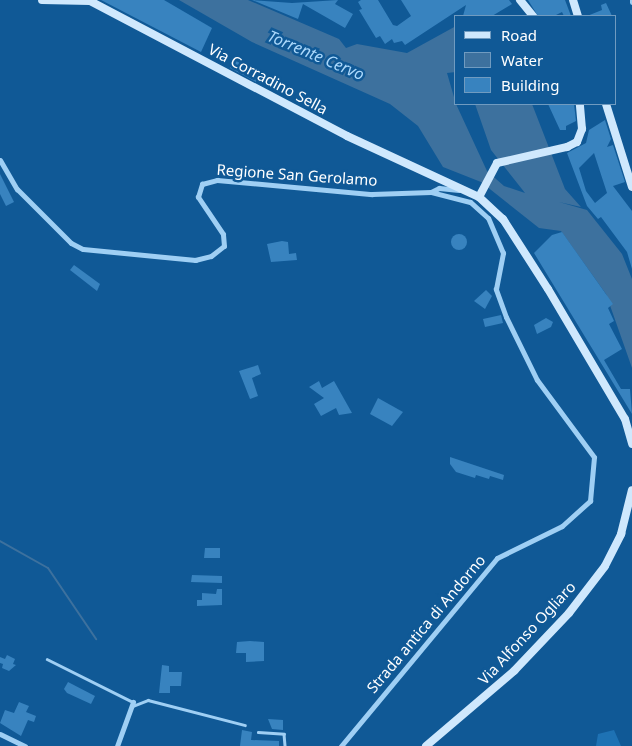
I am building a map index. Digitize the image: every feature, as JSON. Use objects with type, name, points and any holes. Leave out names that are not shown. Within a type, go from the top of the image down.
[{"type":"main road","name":"Via Corradino Sella","points":[[42,0],[90,1],[347,136],[469,192],[480,194]]},
{"type":"main road","points":[[520,0],[532,15]]},
{"type":"main road","points":[[573,1],[578,15]]},
{"type":"main road","points":[[580,105],[582,129],[577,142],[567,147],[503,161],[493,167],[480,194],[503,219],[539,274],[624,419],[632,444]]},
{"type":"main road","points":[[606,105],[632,187]]},
{"type":"main road","name":"Via Alfonso Ogliaro","points":[[426,746],[514,671],[569,613],[605,566],[620,534],[632,490]]},
{"type":"street","name":"Regione San Gerolamo","points":[[0,160],[17,189],[70,243],[83,249],[195,260],[211,256],[224,246],[223,234],[198,197],[202,184],[217,180],[372,194],[433,193]]},
{"type":"street","points":[[433,193],[439,188],[469,192]]},
{"type":"street","name":"Strada antica di Andorno","points":[[341,746],[497,558],[575,518],[590,501],[594,457],[591,450],[558,411],[537,380],[506,317],[496,289],[503,253],[488,218],[470,202],[450,194],[433,193]]},
{"type":"street","points":[[117,746],[132,704]]},
{"type":"street","points":[[0,734],[25,746]]},
{"type":"lane","points":[[47,659],[132,704],[148,700],[245,725]]},
{"type":"lane","points":[[258,732],[284,734],[285,746]]},
{"type":"shaded area","points":[[614,730],[621,746],[596,746],[598,734]]},
{"type":"water","name":"Torrente Cervo","points":[[179,0],[248,0],[339,39],[346,48],[357,44],[407,53],[454,27],[454,72],[447,73],[454,97],[454,105],[456,105],[487,171],[504,186],[525,193],[491,150],[475,105],[532,105],[565,189],[581,207],[559,202],[587,210],[622,254],[632,279],[632,368],[606,294],[561,231],[539,228],[481,182],[443,167],[418,126],[390,104],[252,42]]},
{"type":"building","points":[[101,0],[164,0],[212,28],[201,52]]},
{"type":"building","points":[[252,0],[292,3],[338,0],[335,4],[353,14],[345,28],[303,4],[298,19]]},
{"type":"building","points":[[361,0],[378,0],[393,25],[397,26],[411,16],[401,0],[509,0],[512,4],[494,15],[463,15],[466,5],[405,45],[402,41],[394,43],[392,39],[385,44],[380,36],[376,38],[359,10],[362,9],[358,2]]},
{"type":"building","points":[[528,0],[565,0],[571,15],[564,15],[562,12],[556,15],[537,15]]},
{"type":"building","points":[[606,3],[612,15],[590,15],[602,10],[601,5]]},
{"type":"building","points":[[234,60],[240,63],[238,67],[258,77],[256,82],[230,68]]},
{"type":"building","points":[[548,105],[574,105],[576,121],[566,126],[566,130],[560,130]]},
{"type":"building","points":[[605,120],[611,139],[607,147],[613,145],[625,182],[613,186],[632,211],[632,269],[627,252],[601,217],[598,219],[587,206],[567,153],[586,143],[589,130]],"holes":[[[594,153],[607,193],[595,203],[586,191],[579,168]]]},
{"type":"building","points":[[0,174],[14,202],[6,206],[0,194]]},
{"type":"building","points":[[562,232],[613,304],[608,308],[614,321],[609,324],[622,349],[604,360],[621,389],[630,389],[632,414],[534,253],[552,235]]},
{"type":"building","points":[[456,234],[462,234],[467,239],[465,248],[456,250],[451,245],[451,239]]},
{"type":"building","points":[[282,241],[288,242],[289,254],[296,253],[297,260],[271,262],[267,244]]},
{"type":"building","points":[[74,265],[100,284],[97,291],[70,270]]},
{"type":"building","points":[[486,290],[492,296],[485,309],[474,301]]},
{"type":"building","points":[[501,315],[503,323],[485,327],[483,319]]},
{"type":"building","points":[[546,318],[553,322],[551,327],[537,334],[534,325]]},
{"type":"building","points":[[258,365],[261,374],[252,378],[258,396],[250,399],[239,371]]},
{"type":"building","points":[[319,381],[322,388],[334,381],[352,413],[339,415],[336,408],[321,416],[314,404],[324,398],[309,387]]},
{"type":"building","points":[[378,398],[403,412],[392,426],[370,414]]},
{"type":"building","points":[[450,457],[504,475],[503,480],[490,476],[489,479],[476,475],[475,478],[456,472],[450,464]]},
{"type":"building","points":[[205,548],[220,548],[220,558],[204,558]]},
{"type":"building","points":[[192,575],[222,576],[222,583],[191,582]]},
{"type":"building","points":[[217,589],[222,589],[222,605],[197,606],[197,600],[202,600],[202,593],[216,594]]},
{"type":"building","points":[[237,642],[264,642],[264,661],[246,662],[246,653],[236,653]]},
{"type":"building","points":[[7,655],[15,659],[13,664],[16,665],[9,671],[2,668],[3,664],[0,663],[0,657],[5,659]]},
{"type":"building","points":[[162,665],[169,666],[169,672],[182,672],[181,686],[170,686],[170,693],[159,693]]},
{"type":"building","points":[[68,682],[95,696],[91,704],[67,693],[64,689]]},
{"type":"building","points":[[19,702],[29,706],[26,712],[36,716],[34,722],[28,720],[21,736],[0,723],[5,710],[14,713]]},
{"type":"building","points":[[268,719],[283,720],[283,730],[272,729]]},
{"type":"building","points":[[242,730],[252,732],[251,740],[279,741],[279,746],[240,746]]},
{"type":"waterway","points":[[0,541],[48,568],[96,639]]}]
